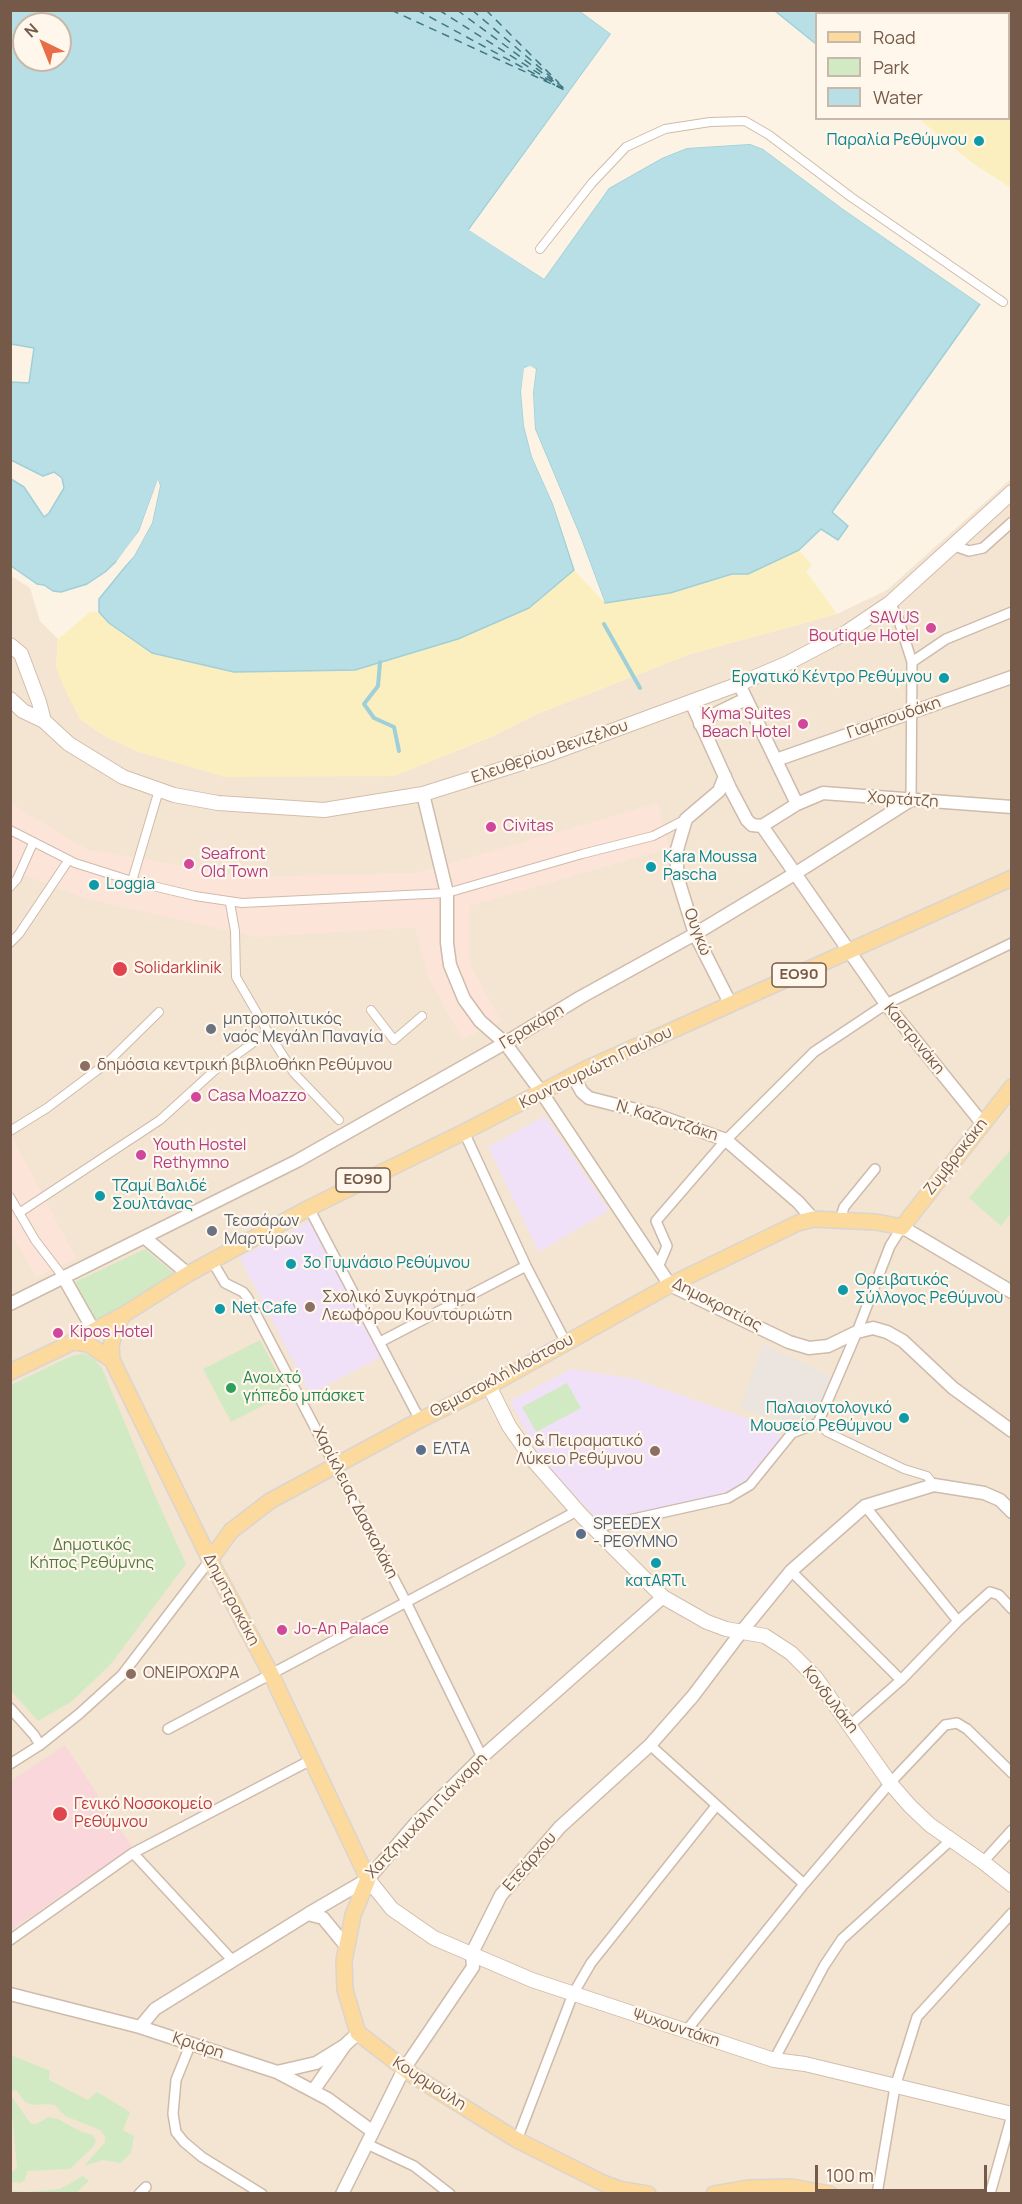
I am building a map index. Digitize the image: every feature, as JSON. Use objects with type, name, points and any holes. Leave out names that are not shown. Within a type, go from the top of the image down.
[{"type":"main road","name":"Ελευθερίου Βενιζέλου","points":[[10,699],[23,711],[44,721],[69,744],[123,777],[174,795],[218,804],[324,810],[423,794],[544,756],[739,684],[788,663],[837,637],[890,603],[955,546],[1011,492]]},
{"type":"main road","points":[[10,645],[21,654],[44,721]]},
{"type":"main road","name":"Κουντουριώτη Παύλου","points":[[188,1274],[309,1208],[573,1076],[1011,878]]},
{"type":"main road","name":"Ζυμβρακάκη","points":[[902,1227],[1011,1087]]},
{"type":"main road","points":[[813,1219],[876,1222],[902,1227]]},
{"type":"main road","name":"Θεμιστοκλή Μοάτσου","points":[[210,1560],[231,1532],[270,1501],[420,1420],[489,1386],[670,1285],[798,1223],[813,1219]]},
{"type":"main road","name":"ΕΟ90","points":[[10,1372],[94,1331],[188,1274]]},
{"type":"main road","points":[[112,1360],[111,1346],[115,1330],[123,1315]]},
{"type":"main road","points":[[74,1342],[88,1344],[112,1360]]},
{"type":"main road","name":"Δημητρακάκη","points":[[112,1360],[210,1560],[271,1674],[368,1879]]},
{"type":"main road","name":"Κονδυλάκη","points":[[489,1386],[509,1425],[532,1459],[593,1528],[663,1597],[707,1622],[726,1629],[765,1636],[791,1653],[816,1678],[890,1783],[910,1806],[930,1826],[983,1862],[1011,1885]]},
{"type":"main road","points":[[358,2033],[345,1990],[346,1946],[353,1915],[368,1879]]},
{"type":"main road","name":"Ψυχουντάκη","points":[[368,1879],[393,1909],[434,1938],[532,1980],[774,2060],[805,2064],[1011,2114]]},
{"type":"main road","name":"Κουρμούλη","points":[[358,2033],[404,2069],[517,2140],[619,2189],[648,2193]]},
{"type":"main road","points":[[714,2193],[748,2188],[791,2187],[830,2193]]},
{"type":"street","points":[[540,249],[592,183],[626,147],[665,129],[710,122],[745,121],[769,135],[851,197],[1003,302]]},
{"type":"street","points":[[955,546],[969,551],[983,548],[1011,522]]},
{"type":"street","points":[[890,603],[898,618],[912,662],[911,800]]},
{"type":"street","points":[[912,662],[946,639],[1011,612]]},
{"type":"street","name":"Γιαμπουδάκη","points":[[776,760],[1011,677]]},
{"type":"street","points":[[739,684],[797,804]]},
{"type":"street","points":[[700,724],[705,719],[746,699]]},
{"type":"street","name":"Καστρινάκη","points":[[691,702],[747,820],[752,825],[762,826],[886,1004],[982,1123]]},
{"type":"street","points":[[10,830],[68,861],[132,880],[230,903],[447,893],[653,836],[686,819],[719,791],[725,776]]},
{"type":"street","points":[[132,880],[159,790]]},
{"type":"street","name":"Χορτάτζη","points":[[762,826],[797,804],[823,793],[1011,807]]},
{"type":"street","name":"Δημοκρατίας","points":[[423,794],[447,893],[447,943],[450,964],[464,999],[480,1021],[505,1043],[542,1093],[659,1265],[670,1285],[789,1342],[809,1348],[828,1346],[857,1332],[873,1328],[887,1332],[903,1341],[953,1388],[1011,1431]]},
{"type":"street","name":"Γερακάρη","points":[[144,1238],[297,1161],[505,1043],[581,997],[695,934],[911,800]]},
{"type":"street","name":"Ουγκώ","points":[[686,819],[676,853],[678,879],[695,934],[730,1005]]},
{"type":"street","points":[[10,887],[17,879],[33,843]]},
{"type":"street","points":[[10,943],[19,934],[68,861]]},
{"type":"street","points":[[230,903],[235,931],[236,977],[294,1072],[339,1120]]},
{"type":"street","points":[[659,1265],[667,1246],[656,1221],[726,1140],[814,1052],[886,1004],[1011,943]]},
{"type":"street","points":[[371,1010],[394,1040],[422,1016]]},
{"type":"street","points":[[10,1131],[47,1108],[106,1063],[159,1012]]},
{"type":"street","points":[[19,1213],[160,1120],[214,1071],[268,1032]]},
{"type":"street","name":"Ν. Καζαντζάκη","points":[[573,1076],[582,1092],[589,1098],[656,1115],[726,1140],[798,1202],[813,1219]]},
{"type":"street","points":[[464,1132],[526,1266],[566,1343]]},
{"type":"street","points":[[840,1220],[844,1207],[875,1169]]},
{"type":"street","points":[[10,1197],[35,1240],[64,1278],[94,1331]]},
{"type":"street","points":[[309,1208],[420,1420]]},
{"type":"street","points":[[593,1528],[728,1498],[750,1485],[792,1434],[818,1423],[891,1246],[902,1227],[1011,1292]]},
{"type":"street","points":[[10,1304],[144,1238],[188,1274]]},
{"type":"street","name":"Χαρίκλειας Δασκαλάκη","points":[[212,1261],[225,1283],[243,1292],[247,1297],[406,1602],[482,1757]]},
{"type":"street","points":[[380,1342],[526,1266]]},
{"type":"street","points":[[818,1423],[827,1432],[904,1469],[927,1476],[934,1485]]},
{"type":"street","points":[[958,1621],[865,1506],[934,1485],[984,1492],[1000,1500],[1011,1512]]},
{"type":"street","name":"Ετεάρχου","points":[[342,2193],[404,2069],[473,1967],[472,1953],[501,1895],[560,1827],[650,1745],[693,1696],[791,1571],[865,1506]]},
{"type":"street","points":[[168,1729],[577,1511]]},
{"type":"street","points":[[10,1764],[40,1745],[122,1675],[210,1560]]},
{"type":"street","points":[[791,1571],[901,1680]]},
{"type":"street","points":[[850,1725],[901,1680],[958,1621],[990,1592],[999,1595],[1011,1609]]},
{"type":"street","name":"Χατζημιχάλη Γιάνναρη","points":[[140,2027],[155,2009],[368,1879],[416,1823],[482,1757],[663,1597]]},
{"type":"street","points":[[10,1708],[40,1745]]},
{"type":"street","points":[[686,2031],[804,1884],[890,1783],[945,1725],[957,1723],[976,1738],[1011,1773]]},
{"type":"street","points":[[650,1745],[804,1884]]},
{"type":"street","points":[[10,1940],[133,1853],[311,1760]]},
{"type":"street","points":[[517,2140],[573,1994],[591,1963],[716,1806]]},
{"type":"street","points":[[983,1862],[1011,1830]]},
{"type":"street","points":[[774,2060],[824,1966],[842,1939],[951,1840]]},
{"type":"street","points":[[133,1853],[233,1961]]},
{"type":"street","points":[[878,2193],[895,2087],[917,2017],[1011,1913]]},
{"type":"street","points":[[309,1914],[322,1918],[346,1946]]},
{"type":"street","name":"Κριάρη","points":[[10,1994],[140,2027],[277,2072],[328,2099],[372,2131]]},
{"type":"street","points":[[277,2072],[316,2063],[345,2045],[358,2033]]},
{"type":"street","points":[[191,2043],[176,2080],[173,2114],[176,2132],[202,2157],[262,2193]]},
{"type":"street","points":[[313,2091],[345,2045]]},
{"type":"street","points":[[990,2193],[1011,2114]]},
{"type":"street","points":[[367,2144],[414,2166],[450,2193]]},
{"type":"shaded area","points":[[1011,479],[1011,2193],[11,2193],[10,575],[30,588],[40,621],[58,639],[56,667],[80,719],[107,737],[139,752],[394,776],[491,737],[537,714],[690,654],[837,614],[887,590]]},
{"type":"shaded area","points":[[10,803],[86,849],[247,877],[417,873],[658,803],[669,848],[470,906],[470,964],[501,1021],[462,1039],[428,977],[415,927],[256,937],[84,898],[11,870]]},
{"type":"shaded area","points":[[545,1116],[609,1210],[539,1252],[488,1147]]},
{"type":"shaded area","points":[[10,1133],[76,1258],[36,1277],[11,1233]]},
{"type":"shaded area","name":"Σχολικό Συγκρότημα Λεωφόρου Κουντουριώτη","points":[[311,1221],[381,1357],[310,1394],[240,1258]]},
{"type":"shaded area","points":[[763,1344],[833,1377],[817,1421],[798,1428],[740,1408]]},
{"type":"shaded area","name":"1ο & Πειραματικό Λύκειο Ρεθύμνου","points":[[571,1369],[635,1379],[768,1426],[776,1431],[782,1440],[749,1484],[730,1494],[599,1521],[543,1462],[510,1401]]},
{"type":"shaded area","name":"Γενικό Νοσοκομείο Ρεθύμνου","points":[[65,1745],[132,1847],[11,1930],[11,1781]]},
{"type":"green space","points":[[1011,1149],[1011,1213],[1001,1226],[969,1198]]},
{"type":"green space","points":[[145,1249],[176,1275],[98,1326],[75,1282]]},
{"type":"green space","points":[[260,1340],[288,1393],[231,1422],[203,1369]]},
{"type":"green space","name":"Δημοτικός Κήπος Ρεθύμνης","points":[[83,1353],[95,1360],[102,1368],[186,1564],[111,1664],[71,1702],[38,1721],[11,1691],[11,1385],[69,1357]]},
{"type":"green space","points":[[567,1383],[581,1408],[536,1432],[522,1407]]},
{"type":"green space","points":[[11,2055],[50,2071],[49,2080],[88,2100],[97,2092],[130,2112],[123,2130],[134,2136],[131,2153],[120,2163],[103,2160],[84,2166],[105,2142],[105,2136],[100,2130],[65,2116],[56,2106],[32,2105],[25,2102],[16,2090],[11,2091]]},
{"type":"green space","points":[[10,2094],[31,2124],[37,2124],[48,2117],[58,2119],[82,2132],[93,2135],[96,2141],[93,2147],[70,2169],[28,2171],[24,2181],[11,2182],[11,2172],[17,2168]]},
{"type":"green space","points":[[83,2176],[89,2181],[76,2193],[11,2193],[11,2191],[60,2189]]},
{"type":"sand","name":"Παραλία Ρεθύμνου","points":[[1010,78],[1011,188],[974,164],[920,120],[1010,120]]},
{"type":"sand","points":[[799,550],[812,565],[806,571],[837,614],[690,654],[537,714],[491,737],[394,776],[225,777],[139,752],[107,737],[80,719],[56,667],[58,639],[90,612],[99,612],[109,623],[152,653],[355,670],[458,639],[529,608],[574,570],[605,603],[670,593],[732,574],[748,574]]},
{"type":"water","points":[[11,10],[580,11],[611,34],[469,229],[544,279],[609,188],[662,158],[687,148],[750,144],[763,149],[843,209],[980,304],[832,512],[848,526],[838,540],[821,529],[799,550],[748,574],[732,574],[670,593],[605,603],[580,536],[535,429],[533,393],[536,369],[525,367],[521,392],[524,426],[532,457],[553,504],[574,570],[529,608],[458,639],[355,670],[234,672],[152,653],[109,623],[99,612],[99,599],[134,556],[152,523],[160,486],[158,480],[139,531],[124,554],[105,572],[87,584],[61,592],[53,591],[44,585],[37,584],[11,566],[11,479],[24,487],[44,517],[49,513],[64,488],[62,478],[54,472],[43,476],[11,460],[11,382],[29,383],[34,348],[11,344]]},
{"type":"water","points":[[775,11],[1011,11],[1011,77],[1010,12],[815,12],[815,43]]},
{"type":"pier","points":[[585,10],[614,35],[473,229],[543,275],[608,186],[660,155],[686,146],[750,141],[764,147],[844,207],[982,302],[980,304],[843,209],[763,149],[750,144],[687,148],[662,158],[609,188],[544,279],[469,230],[611,34],[580,11]]},
{"type":"pier","points":[[530,366],[536,369],[533,393],[535,429],[580,536],[605,603],[600,597],[578,537],[532,430],[530,393],[533,371],[530,369],[527,370],[524,392],[527,426],[535,456],[556,503],[576,573],[553,504],[532,457],[524,426],[521,392],[524,368]]},
{"type":"pier","points":[[158,479],[160,486],[152,523],[134,556],[122,569],[122,564],[132,554],[149,522],[156,492],[142,533],[126,556],[119,563],[116,562],[139,531]]},
{"type":"waterway","points":[[604,624],[640,688]]},
{"type":"waterway","points":[[380,662],[378,686],[364,704],[374,718],[394,727],[399,751]]},
{"type":"ferry route","points":[[391,10],[569,92]]},
{"type":"ferry route","points":[[417,10],[555,85]]},
{"type":"ferry route","points":[[439,10],[563,89]]},
{"type":"ferry route","points":[[457,10],[556,83]]},
{"type":"ferry route","points":[[472,10],[566,90]]},
{"type":"ferry route","points":[[486,10],[559,83]]},
{"type":"place","name":"Παραλία Ρεθύμνου","points":[[979,141]]},
{"type":"place","name":"SAVUS Boutique Hotel","points":[[931,628]]},
{"type":"place","name":"Εργατικό Κέντρο Ρεθύμνου","points":[[944,678]]},
{"type":"place","name":"Kyma Suites Beach Hotel","points":[[803,724]]},
{"type":"place","name":"Civitas","points":[[491,827]]},
{"type":"place","name":"Seafront Old Town","points":[[189,864]]},
{"type":"place","name":"Kara Moussa Pascha","points":[[651,867]]},
{"type":"place","name":"Loggia","points":[[94,885]]},
{"type":"place","name":"Solidarklinik","points":[[120,969]]},
{"type":"place","name":"μητροπολιτικός ναός Μεγάλη Παναγία","points":[[211,1029]]},
{"type":"place","name":"δημόσια κεντρική βιβλιοθήκη Ρεθύμνου","points":[[85,1066]]},
{"type":"place","name":"Casa Moazzo","points":[[196,1097]]},
{"type":"place","name":"Youth Hostel Rethymno","points":[[141,1155]]},
{"type":"place","name":"Τζαμί Βαλιδέ Σουλτάνας","points":[[100,1196]]},
{"type":"place","name":"Τεσσάρων Μαρτύρων","points":[[212,1231]]},
{"type":"place","name":"3o Γυμνάσιο Ρεθύμνου","points":[[291,1264]]},
{"type":"place","name":"Ορειβατικός Σύλλογος Ρεθύμνου","points":[[843,1290]]},
{"type":"place","name":"Σχολικό Συγκρότημα Λεωφόρου Κουντουριώτη","points":[[310,1307]]},
{"type":"place","name":"Net Cafe","points":[[220,1309]]},
{"type":"place","name":"Kipos Hotel","points":[[58,1333]]},
{"type":"place","name":"Ανοιχτό γήπεδο μπάσκετ","points":[[231,1388]]},
{"type":"place","name":"Παλαιοντολογικό Μουσείο Ρεθύμνου","points":[[904,1418]]},
{"type":"place","name":"ΕΛΤΑ","points":[[421,1450]]},
{"type":"place","name":"1ο & Πειραματικό Λύκειο Ρεθύμνου","points":[[655,1451]]},
{"type":"place","name":"SPEEDEX - ΡΕΘΥΜΝΟ","points":[[581,1534]]},
{"type":"place","name":"κατARTι","points":[[656,1563]]},
{"type":"place","name":"Jo-An Palace","points":[[282,1630]]},
{"type":"place","name":"ΟΝΕΙΡΟΧΩΡΑ","points":[[131,1674]]},
{"type":"place","name":"Γενικό Νοσοκομείο Ρεθύμνου","points":[[60,1814]]}]
